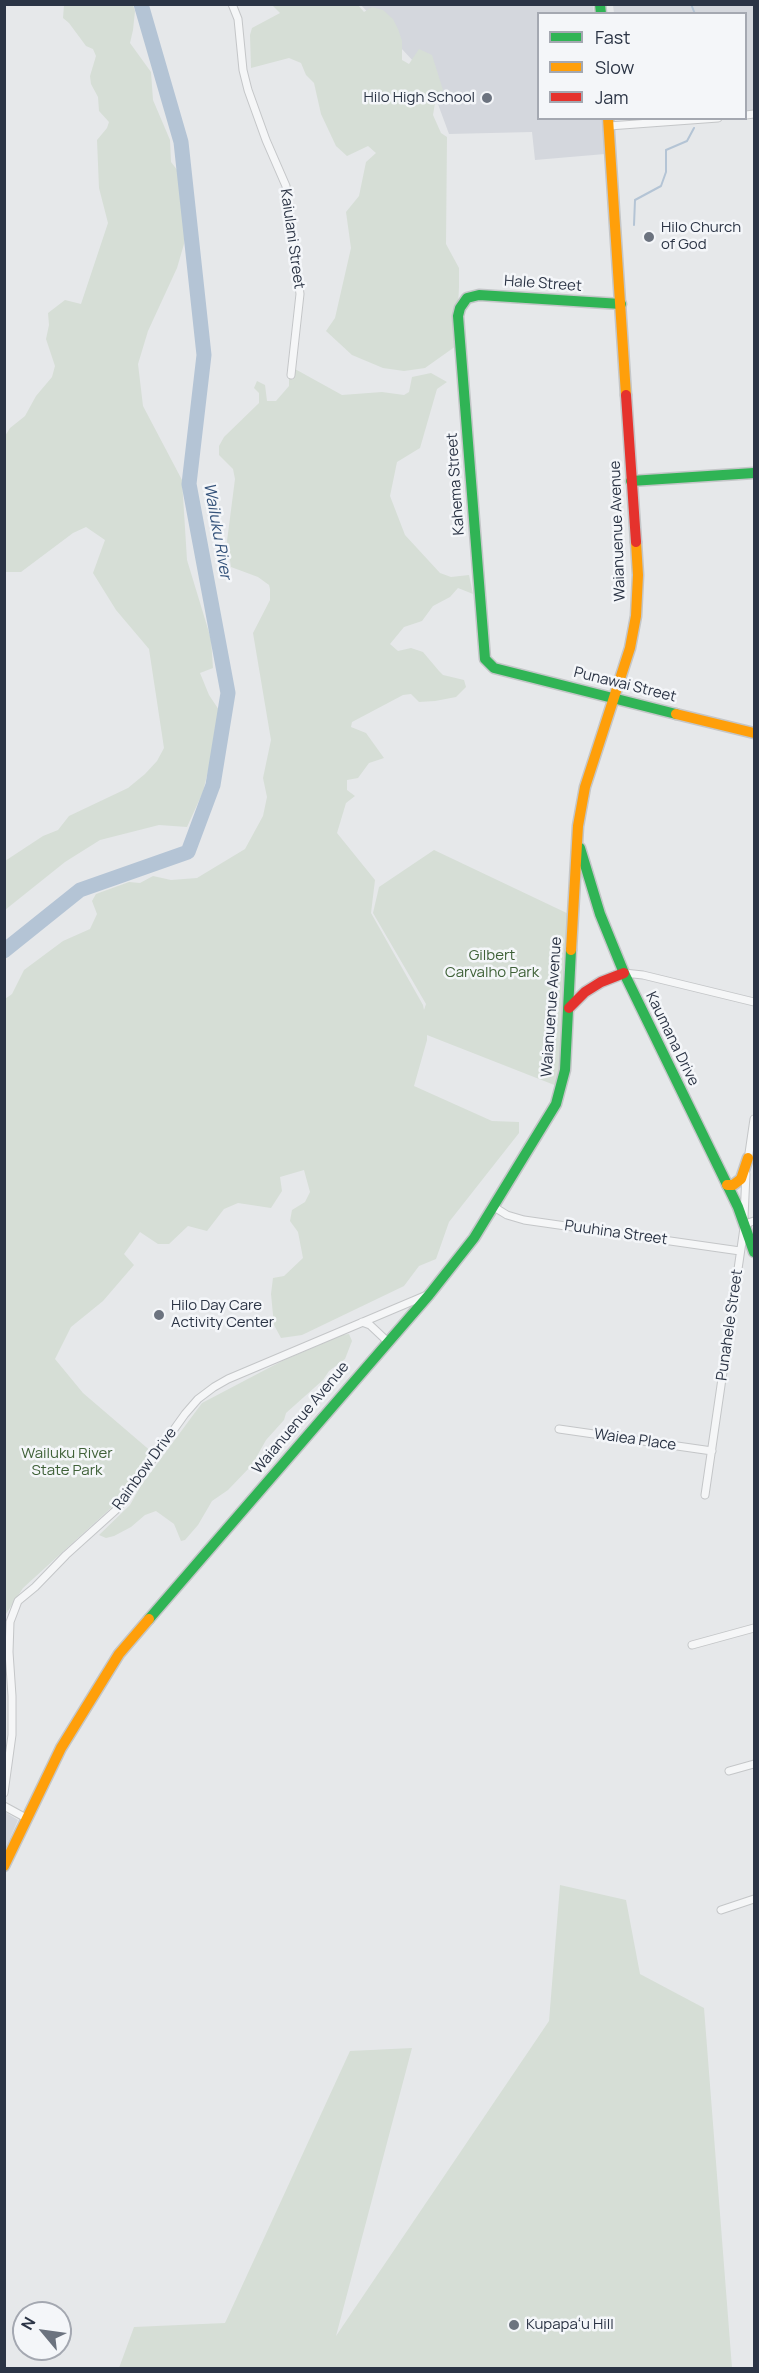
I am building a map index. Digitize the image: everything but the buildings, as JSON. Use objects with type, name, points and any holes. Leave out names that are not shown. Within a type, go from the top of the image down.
[{"type":"street","name":"Kaiulani Street","points":[[232,4],[239,26],[243,70],[248,90],[269,148],[286,186],[300,294],[291,375]]},
{"type":"street","points":[[609,122],[664,120]]},
{"type":"street","name":"Waianuenue Avenue","points":[[4,1866],[61,1748],[119,1654],[429,1295],[474,1238],[556,1104],[565,1070],[575,850],[585,787],[615,699],[630,648],[636,616],[638,575],[609,122]]},
{"type":"street","name":"Hale Street","points":[[464,301],[479,295],[621,304]]},
{"type":"street","name":"Kahema Street","points":[[464,301],[458,316],[484,656],[488,664]]},
{"type":"street","points":[[631,481],[754,473]]},
{"type":"street","name":"Punawai Street","points":[[488,664],[497,669],[754,733]]},
{"type":"street","name":"Kaumana Drive","points":[[578,833],[581,858],[600,914],[624,973],[727,1185],[750,1222],[754,1252]]},
{"type":"street","points":[[569,1008],[585,992],[601,981],[624,973],[644,975],[754,1002]]},
{"type":"street","name":"Punahele Street","points":[[705,1495],[740,1251],[750,1222],[744,1194],[754,1119]]},
{"type":"street","points":[[727,1185],[733,1185],[741,1179],[748,1158]]},
{"type":"street","name":"Puuhina Street","points":[[494,1207],[507,1215],[524,1220],[740,1251]]},
{"type":"street","name":"Rainbow Drive","points":[[4,1793],[12,1735],[10,1622],[18,1601],[117,1509],[155,1453],[198,1400],[228,1379],[429,1295]]},
{"type":"street","points":[[362,1322],[370,1325],[387,1341]]},
{"type":"street","name":"Waiea Place","points":[[559,1429],[712,1451]]},
{"type":"street","points":[[692,1645],[754,1628]]},
{"type":"street","points":[[729,1771],[754,1764]]},
{"type":"street","points":[[4,1806],[26,1818]]},
{"type":"street","points":[[722,1910],[754,1899]]},
{"type":"shaded area","name":"Hilo High School","points":[[361,5],[593,5],[594,12],[537,12],[537,120],[602,120],[605,154],[535,160],[532,132],[449,134],[428,77]]},
{"type":"shaded area","points":[[613,5],[754,5],[754,112],[747,113],[747,12],[614,12]]},
{"type":"shaded area","points":[[5,1812],[18,1820],[5,1850]]},
{"type":"green space","points":[[64,5],[133,5],[135,11],[130,43],[151,72],[153,100],[170,140],[171,162],[178,171],[184,210],[184,244],[177,268],[148,331],[138,364],[143,406],[182,480],[187,560],[211,639],[213,668],[200,673],[209,695],[219,710],[220,720],[203,792],[187,827],[159,825],[100,840],[65,862],[5,910],[5,861],[43,836],[58,830],[69,816],[128,788],[157,761],[164,748],[149,649],[116,610],[93,573],[105,540],[86,527],[73,533],[21,572],[5,572],[5,436],[10,428],[25,416],[36,396],[52,377],[55,366],[46,339],[49,325],[48,313],[65,300],[81,304],[108,223],[99,188],[97,140],[109,122],[99,111],[98,97],[91,84],[90,76],[96,56],[93,49],[86,46],[63,18]]},
{"type":"green space","points":[[272,5],[358,5],[364,12],[372,7],[383,10],[393,19],[398,29],[402,41],[402,60],[409,64],[419,49],[432,55],[443,90],[435,103],[433,115],[441,133],[447,137],[446,244],[459,268],[459,287],[456,346],[425,368],[404,371],[383,368],[352,355],[326,331],[335,318],[351,248],[346,212],[359,196],[366,162],[376,153],[368,146],[347,156],[336,146],[321,114],[314,83],[306,75],[301,63],[289,58],[251,68],[250,35],[252,28],[280,13]]},
{"type":"green space","points":[[295,369],[342,395],[382,392],[404,395],[409,392],[412,377],[431,373],[447,382],[437,389],[420,448],[397,462],[390,496],[405,535],[440,573],[451,577],[469,575],[473,594],[458,588],[450,597],[433,606],[422,621],[404,627],[390,644],[398,651],[411,648],[423,652],[443,675],[464,680],[466,687],[456,697],[435,701],[419,702],[411,694],[403,695],[352,722],[351,727],[366,733],[384,758],[369,763],[358,778],[347,780],[347,790],[355,796],[346,803],[337,833],[375,880],[371,913],[424,1010],[426,1004],[373,913],[379,887],[434,850],[573,916],[562,1088],[427,1035],[414,1086],[492,1121],[519,1122],[519,1133],[449,1222],[436,1259],[419,1266],[404,1286],[302,1335],[281,1338],[274,1325],[271,1294],[273,1278],[284,1276],[303,1258],[298,1232],[290,1221],[292,1210],[305,1202],[310,1192],[304,1170],[280,1177],[282,1191],[271,1208],[238,1203],[224,1209],[207,1231],[188,1226],[169,1244],[158,1244],[140,1232],[124,1254],[134,1265],[103,1301],[71,1327],[55,1359],[83,1393],[153,1453],[112,1507],[23,1588],[6,1614],[5,1625],[5,999],[12,994],[24,970],[63,941],[90,929],[97,914],[92,901],[96,894],[129,882],[140,883],[153,876],[171,880],[197,878],[245,849],[263,816],[267,797],[263,778],[271,740],[253,633],[270,600],[270,589],[269,585],[258,577],[231,567],[227,541],[235,479],[233,469],[219,455],[219,446],[224,437],[259,403],[259,393],[254,388],[257,381],[265,385],[267,401],[276,401],[289,386],[289,374]]},
{"type":"green space","points":[[349,1334],[352,1341],[345,1359],[329,1371],[323,1380],[286,1413],[284,1420],[266,1440],[252,1465],[228,1490],[212,1501],[198,1525],[185,1540],[181,1541],[174,1524],[156,1511],[145,1515],[131,1527],[114,1536],[106,1538],[99,1535],[130,1505],[140,1487],[202,1403],[282,1361]]},
{"type":"green space","points":[[560,1885],[626,1900],[640,1974],[704,2008],[732,2368],[119,2368],[134,2327],[225,2323],[350,2051],[412,2048],[336,2336],[549,2021]]},
{"type":"waterway","name":"Wailuku River","points":[[4,951],[80,890],[188,852],[213,785],[228,693],[189,484],[204,355],[181,142],[141,4]]},
{"type":"waterway","points":[[691,4],[694,12]]},
{"type":"waterway","points":[[634,225],[635,200],[661,186],[666,172],[666,150],[687,141],[694,128]]},
{"type":"traffic: fast","points":[[600,4],[601,12]]},
{"type":"traffic: fast","points":[[621,304],[479,295],[467,298],[460,308],[458,316],[485,659],[494,668],[676,714]]},
{"type":"traffic: fast","points":[[631,481],[754,473]]},
{"type":"traffic: fast","points":[[580,848],[600,914],[624,973],[738,1207],[754,1252]]},
{"type":"traffic: fast","points":[[149,1619],[429,1295],[474,1238],[556,1104],[565,1070],[571,950]]},
{"type":"traffic: slow","points":[[608,120],[626,395]]},
{"type":"traffic: slow","points":[[571,950],[578,826],[585,787],[630,648],[636,616],[638,575],[636,542]]},
{"type":"traffic: slow","points":[[676,714],[754,733]]},
{"type":"traffic: slow","points":[[727,1185],[733,1185],[741,1179],[748,1158]]},
{"type":"traffic: slow","points":[[4,1866],[61,1748],[119,1654],[149,1619]]},
{"type":"traffic: jam","points":[[626,395],[636,542]]},
{"type":"traffic: jam","points":[[569,1008],[585,992],[601,982],[624,973]]},
{"type":"place","name":"Hilo High School","points":[[487,98]]},
{"type":"place","name":"Hilo Church of God","points":[[649,237]]},
{"type":"place","name":"Hilo Day Care Activity Center","points":[[159,1315]]},
{"type":"place","name":"Kupapaʻu Hill","points":[[514,2325]]},
{"type":"park label","name":"Gilbert Carvalho Park","points":[[492,964]]},
{"type":"park label","name":"Wailuku River State Park","points":[[67,1462]]}]
